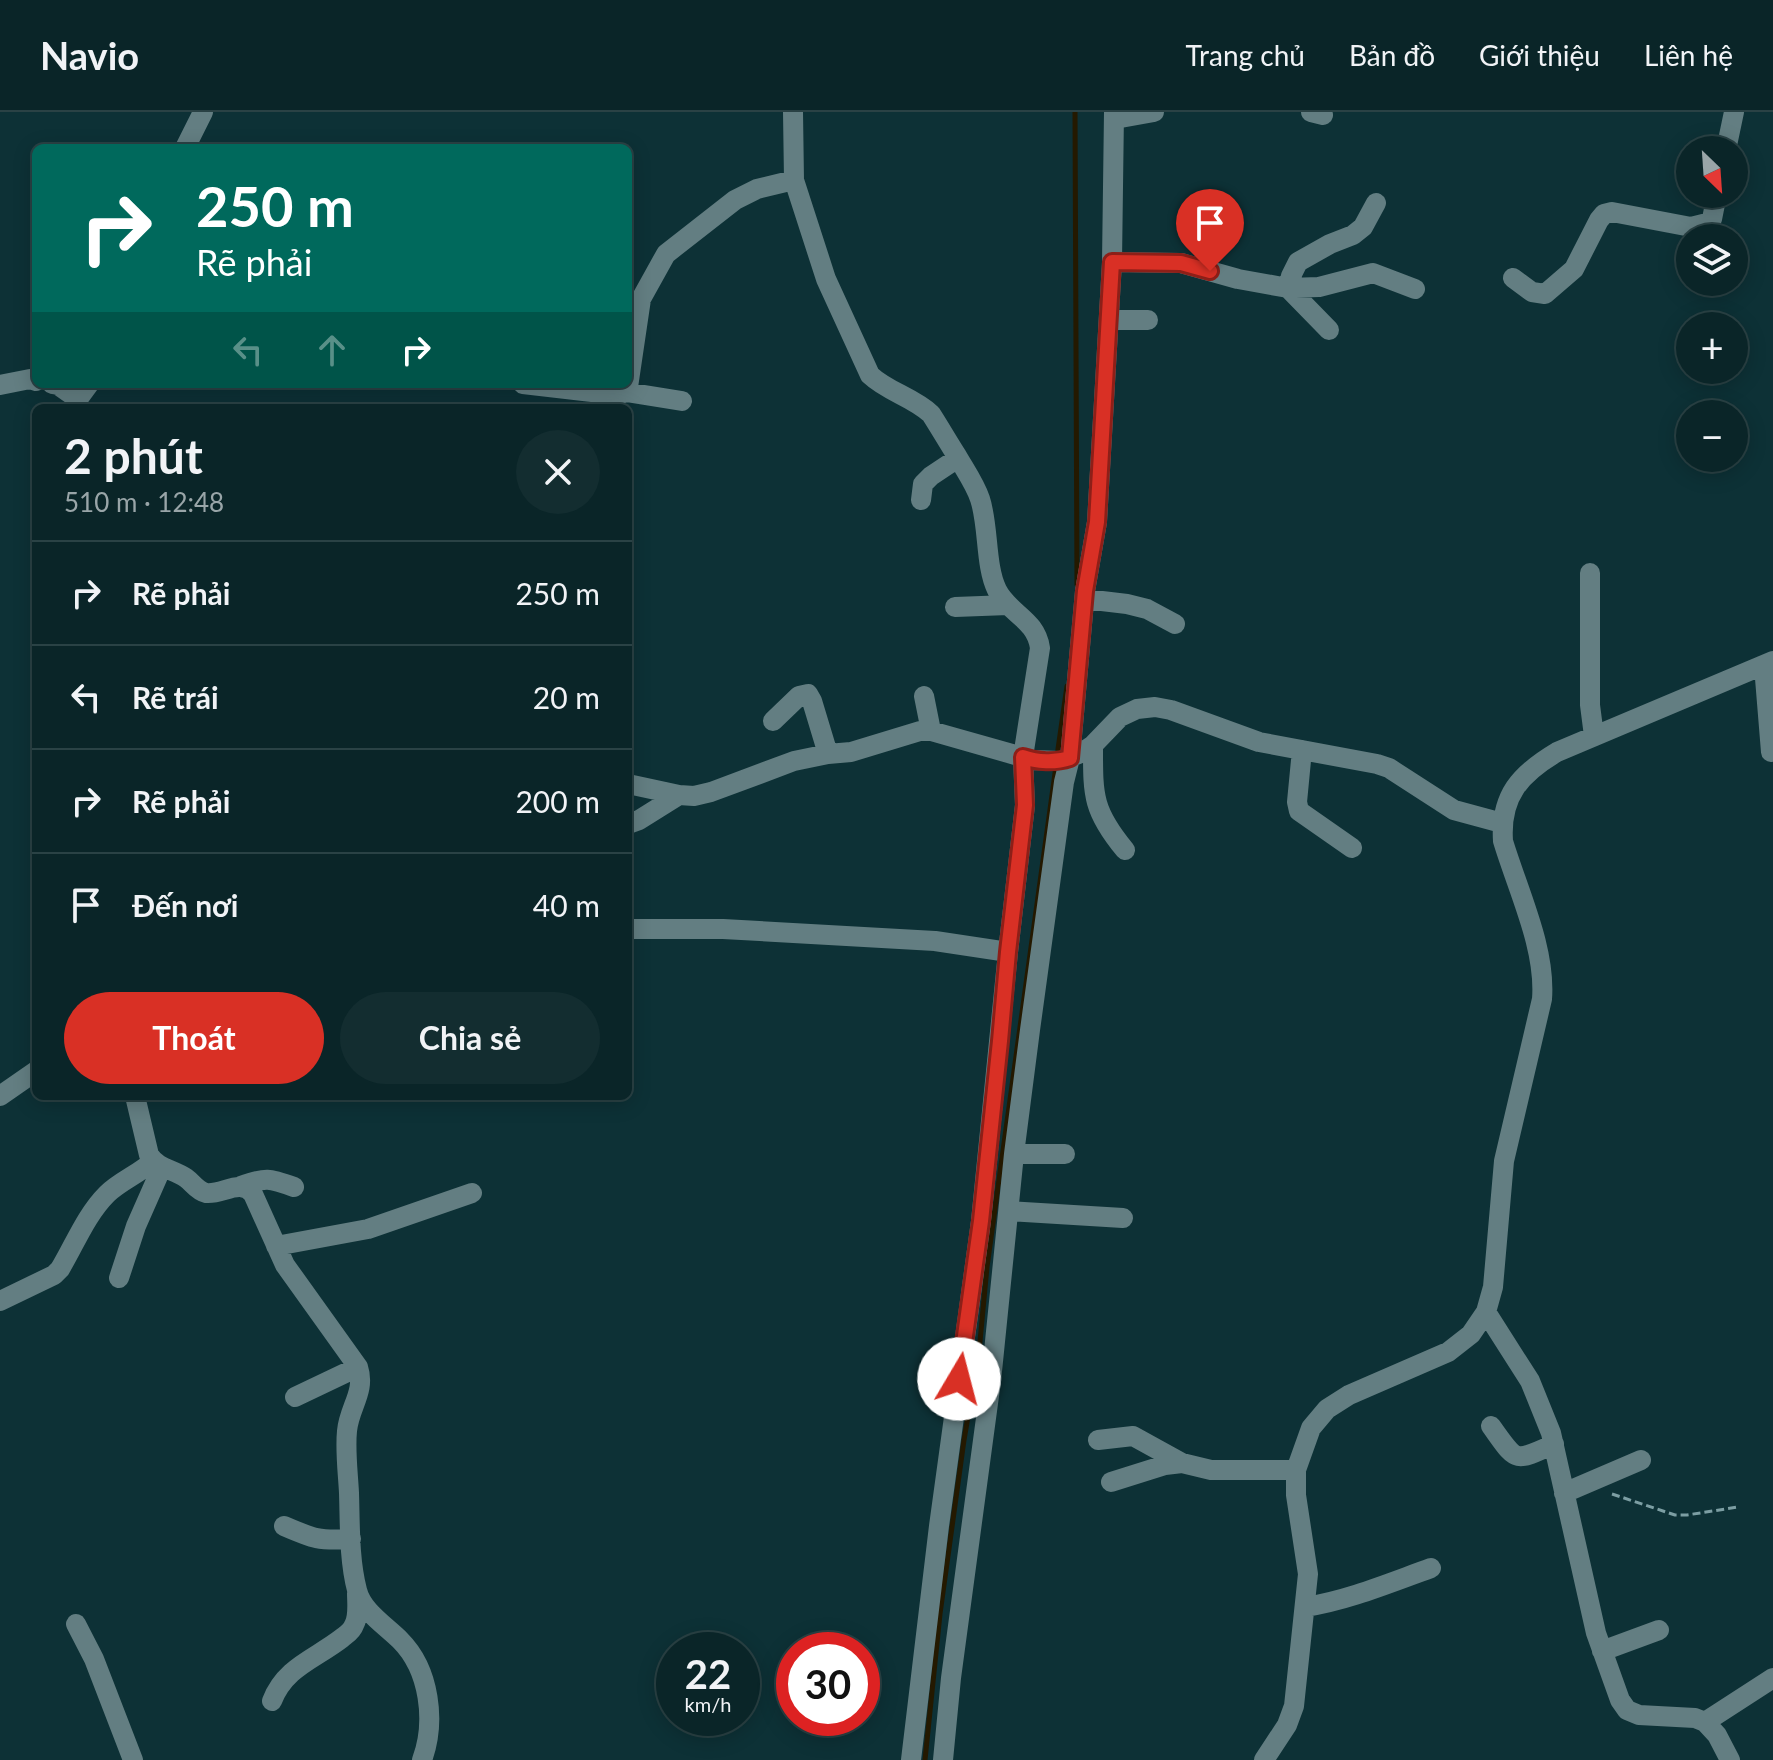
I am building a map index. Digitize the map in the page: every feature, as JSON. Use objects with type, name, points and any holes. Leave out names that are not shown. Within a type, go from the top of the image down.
[{"type":"street","points":[[187,144],[203,112]]},
{"type":"street","points":[[793,112],[794,180],[826,279],[870,375],[931,414],[980,498],[996,588],[1039,637],[1025,805],[981,1221],[939,1526],[912,1753],[943,1759],[991,1381],[1014,1154],[1097,522],[1112,262],[1114,116],[1154,112]]},
{"type":"street","points":[[1729,136],[1734,112]]},
{"type":"street","points":[[632,360],[641,299],[666,254],[735,200],[757,189],[794,180]]},
{"type":"street","points":[[1288,288],[1298,262],[1353,235],[1363,227],[1376,203]]},
{"type":"street","points":[[1513,278],[1532,292],[1545,294],[1574,269],[1604,214],[1612,212],[1691,227],[1712,219],[1714,208]]},
{"type":"street","points":[[1112,262],[1181,263],[1238,279],[1288,288],[1319,287],[1373,273],[1415,289]]},
{"type":"street","points":[[1288,288],[1329,330]]},
{"type":"street","points":[[1109,320],[1148,320]]},
{"type":"street","points":[[0,385],[32,380]]},
{"type":"street","points":[[558,388],[618,395],[626,392],[682,401]]},
{"type":"street","points":[[626,392],[628,388]]},
{"type":"street","points":[[921,500],[923,484],[958,458]]},
{"type":"street","points":[[1590,573],[1590,705],[1594,736]]},
{"type":"street","points":[[1086,588],[1147,609],[1175,624]]},
{"type":"street","points":[[955,607],[1008,605]]},
{"type":"street","points":[[1264,1760],[1292,1716],[1308,1574],[1296,1495],[1296,1470],[1311,1428],[1327,1409],[1349,1395],[1448,1352],[1471,1334],[1486,1312],[1493,1287],[1504,1161],[1544,980],[1541,959],[1503,841],[1502,823],[1511,796],[1520,779],[1557,752],[1769,663],[1771,752]]},
{"type":"street","points":[[773,721],[799,696],[808,694],[828,754]]},
{"type":"street","points":[[924,696],[931,731]]},
{"type":"street","points":[[632,785],[694,796],[794,761],[851,752],[920,731],[931,731],[1028,758],[1065,760],[1093,745],[1120,717],[1137,709],[1155,707],[1171,710],[1244,738],[1389,768],[1454,810],[1502,823]]},
{"type":"street","points":[[1093,745],[1096,804],[1108,830],[1125,850]]},
{"type":"street","points":[[1302,750],[1297,802],[1299,811],[1352,848]]},
{"type":"street","points":[[632,823],[679,795]]},
{"type":"street","points":[[632,929],[723,929],[935,941],[1008,952]]},
{"type":"street","points":[[0,1096],[32,1074]]},
{"type":"street","points":[[135,1100],[149,1155],[200,1191],[207,1193],[260,1179],[271,1179],[294,1187]]},
{"type":"street","points":[[1014,1154],[1065,1154]]},
{"type":"street","points":[[119,1278],[158,1164]]},
{"type":"street","points":[[0,1301],[54,1275],[92,1212],[109,1192],[158,1164]]},
{"type":"street","points":[[241,1186],[253,1194],[285,1265],[358,1367],[361,1376],[361,1386],[347,1431],[356,1621],[334,1645],[297,1668],[277,1688],[272,1701]]},
{"type":"street","points":[[276,1246],[368,1229],[472,1193]]},
{"type":"street","points":[[1009,1211],[1123,1218]]},
{"type":"street","points":[[1486,1312],[1530,1381],[1543,1412],[1554,1444],[1591,1615],[1620,1700],[1627,1710],[1639,1715],[1695,1718],[1705,1722],[1717,1735],[1730,1760]]},
{"type":"street","points":[[295,1397],[358,1367]]},
{"type":"street","points":[[1491,1426],[1512,1455],[1519,1457],[1554,1444]]},
{"type":"street","points":[[1098,1440],[1133,1436],[1182,1463],[1211,1470],[1296,1470]]},
{"type":"street","points":[[1564,1493],[1641,1460]]},
{"type":"street","points":[[1111,1482],[1165,1465],[1182,1463]]},
{"type":"street","points":[[284,1526],[314,1539],[351,1539]]},
{"type":"street","points":[[1305,1607],[1328,1604],[1431,1568]]},
{"type":"street","points":[[357,1593],[364,1605],[404,1643],[416,1661],[426,1691],[430,1720],[422,1760]]},
{"type":"street","points":[[76,1624],[94,1659],[133,1760]]},
{"type":"street","points":[[1602,1651],[1659,1630]]},
{"type":"street","points":[[1705,1722],[1773,1678]]},
{"type":"path","points":[[1586,1485],[1675,1515],[1738,1507]]},
{"type":"waterway","points":[[1075,112],[1077,585]]},
{"type":"waterway","points":[[1057,756],[1067,686]]},
{"type":"waterway","points":[[925,1760],[940,1614],[979,1352],[987,1267],[1056,766]]},
{"type":"route","points":[[959,1379],[981,1221],[1025,805],[1023,757],[1061,761],[1070,758],[1085,591],[1097,522],[1112,262],[1181,263],[1210,271]]}]
